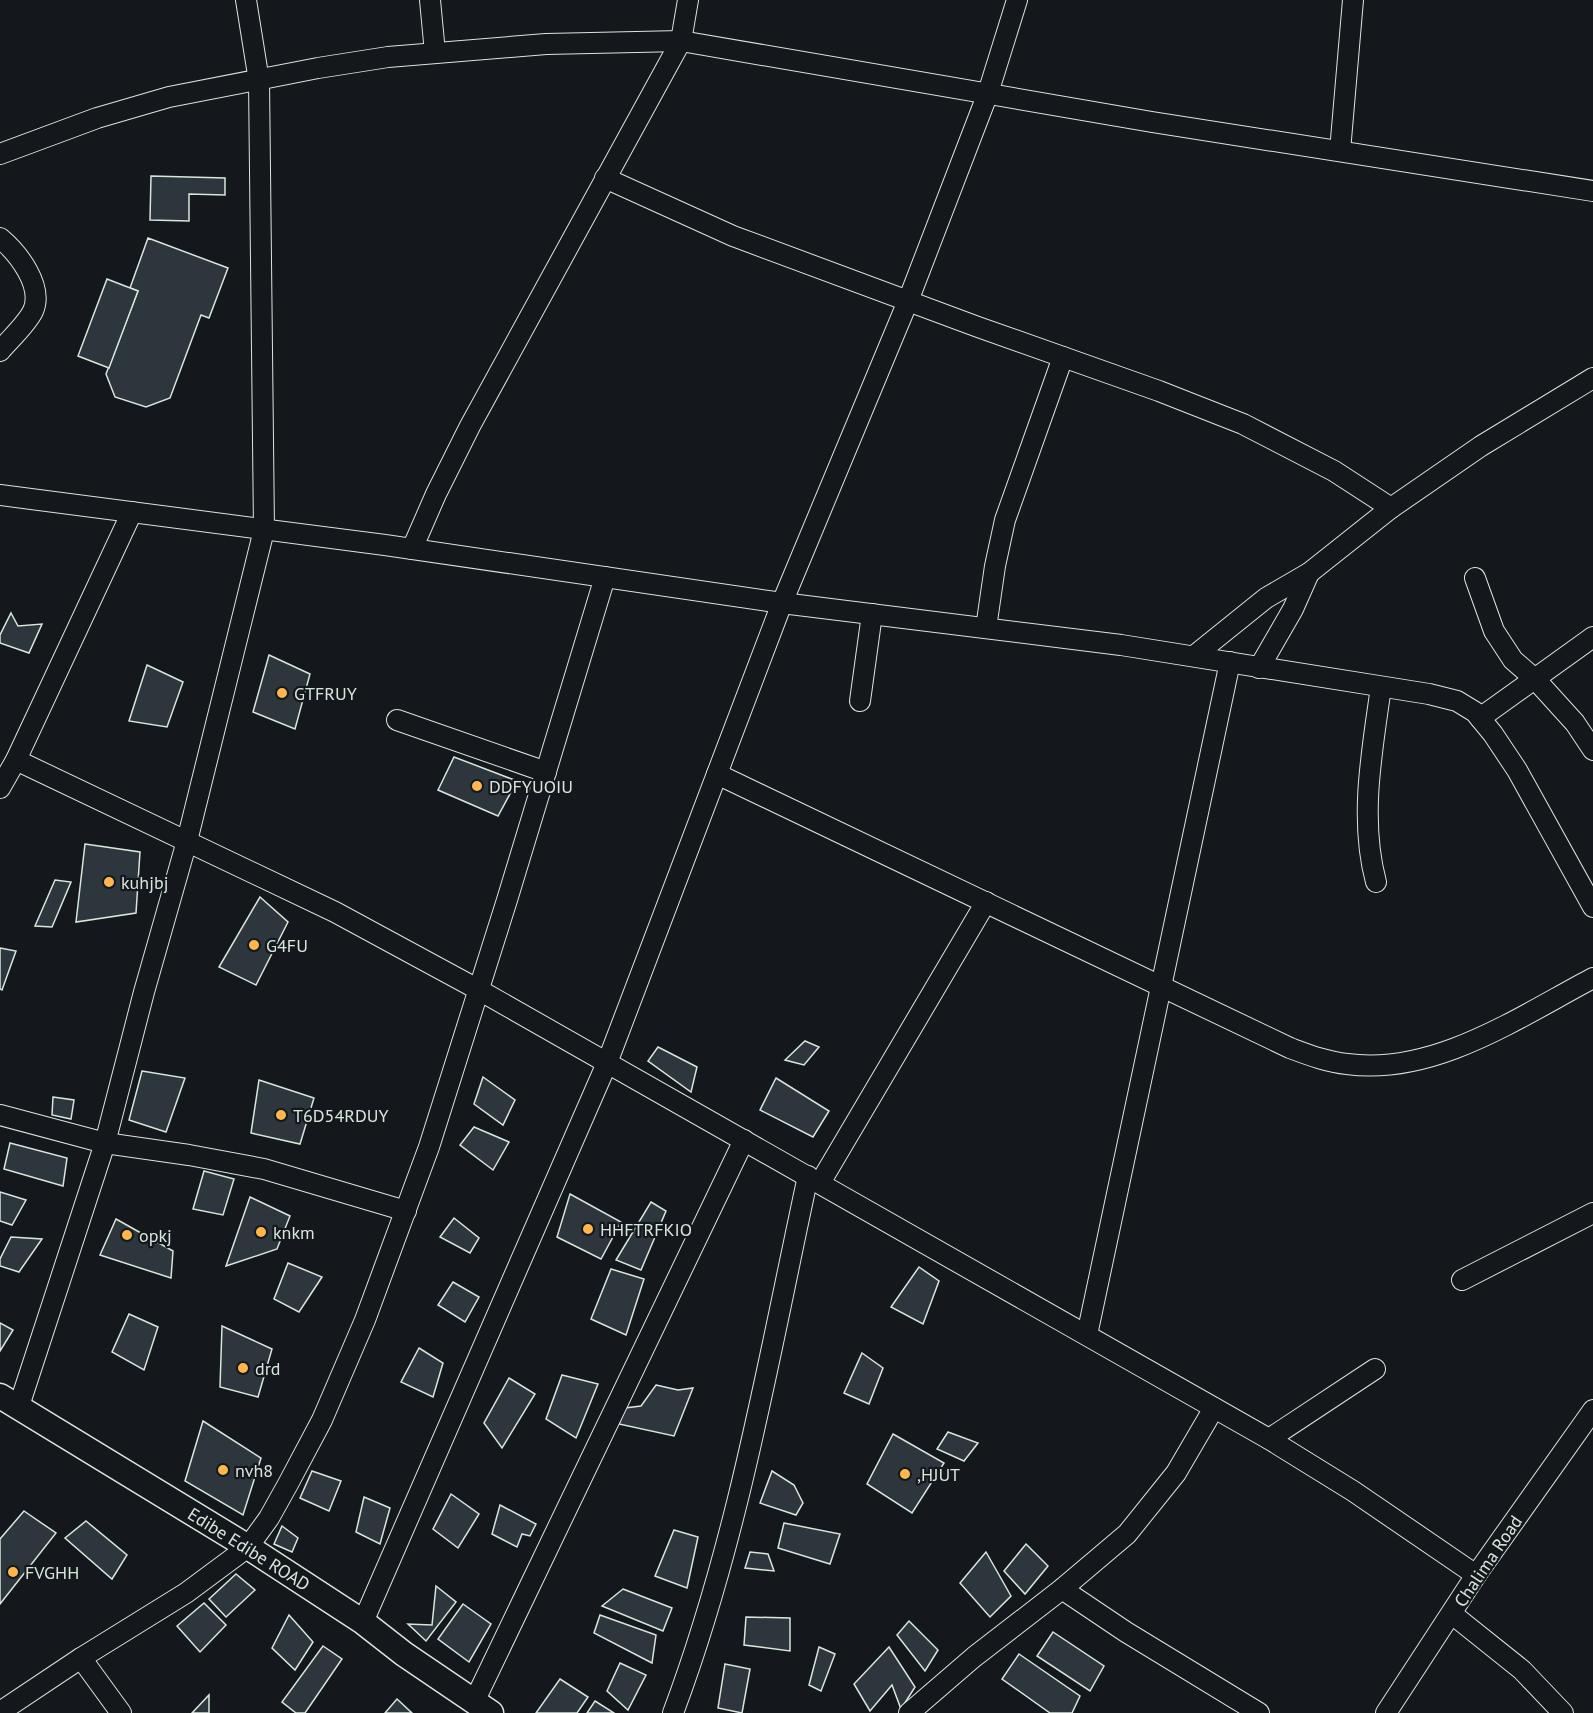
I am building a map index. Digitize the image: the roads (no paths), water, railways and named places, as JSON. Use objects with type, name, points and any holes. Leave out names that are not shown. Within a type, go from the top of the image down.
[{"type":"main road","name":"Edibe Edibe ROAD","points":[[9,1401],[248,1547],[363,1622],[404,1654],[483,1707]]},
{"type":"street","points":[[9,1401],[105,1143],[144,992],[187,841],[264,530],[259,81],[246,0]]},
{"type":"street","points":[[430,0],[435,53]]},
{"type":"street","points":[[412,549],[470,426],[681,40],[688,0]]},
{"type":"street","points":[[363,1622],[607,1063],[782,603],[908,301],[988,93],[1017,0]]},
{"type":"street","points":[[1340,151],[1353,0]]},
{"type":"street","points":[[0,154],[97,118],[169,97],[388,57],[546,44],[681,40],[1152,122],[1593,191]]},
{"type":"street","points":[[605,178],[733,236],[1159,391],[1243,424],[1334,471],[1391,508]]},
{"type":"street","points":[[0,238],[22,261],[35,287],[36,304],[32,314],[0,351]]},
{"type":"street","points":[[986,628],[994,566],[1005,520],[1064,357]]},
{"type":"street","points":[[1194,656],[1266,598],[1309,573],[1391,508],[1481,446],[1593,378]]},
{"type":"street","points":[[0,495],[412,549],[782,603],[1194,656],[1457,701],[1475,712],[1517,770],[1593,908]]},
{"type":"street","points":[[0,788],[16,760],[132,512]]},
{"type":"street","points":[[1259,668],[1293,609],[1309,573]]},
{"type":"street","points":[[0,1712],[81,1658],[186,1593],[248,1547],[273,1509],[322,1420],[364,1320],[429,1148],[605,577]]},
{"type":"street","points":[[1475,578],[1494,631],[1512,660],[1536,680],[1575,723],[1593,750]]},
{"type":"street","points":[[860,701],[872,614]]},
{"type":"street","points":[[1480,718],[1593,637]]},
{"type":"street","points":[[1087,1335],[1230,662]]},
{"type":"street","points":[[1376,882],[1368,842],[1368,804],[1371,760],[1381,687]]},
{"type":"street","points":[[397,720],[546,772]]},
{"type":"street","points":[[16,760],[335,912],[479,990],[1269,1439],[1353,1491],[1476,1575]]},
{"type":"street","points":[[717,774],[1290,1048],[1316,1058],[1348,1065],[1380,1065],[1431,1058],[1456,1048],[1593,978]]},
{"type":"street","points":[[674,1713],[730,1535],[814,1180],[986,902]]},
{"type":"street","points":[[0,1115],[105,1143],[264,1169],[405,1211]]},
{"type":"street","points":[[483,1707],[744,1140]]},
{"type":"street","points":[[1462,1280],[1593,1214]]},
{"type":"street","points":[[1269,1439],[1375,1369]]},
{"type":"street","points":[[909,1713],[974,1657],[1062,1589],[1127,1534],[1176,1473],[1214,1408]]},
{"type":"street","name":"Chalima Road","points":[[1386,1713],[1476,1575],[1593,1410]]},
{"type":"street","points":[[1062,1589],[1126,1632],[1259,1713]]},
{"type":"street","points":[[1452,1614],[1522,1671],[1563,1713]]},
{"type":"street","points":[[81,1658],[121,1713]]},
{"type":"place","name":"GTFRUY","points":[[282,693]]},
{"type":"place","name":"DDFYUOIU","points":[[477,786]]},
{"type":"place","name":"kuhjbj","points":[[109,882]]},
{"type":"place","name":"G4FU","points":[[254,945]]},
{"type":"place","name":"T6D54RDUY","points":[[281,1115]]},
{"type":"place","name":"HHFTRFKIO","points":[[588,1229]]},
{"type":"place","name":"knkm","points":[[261,1232]]},
{"type":"place","name":"opkj","points":[[127,1235]]},
{"type":"place","name":"drd","points":[[243,1368]]},
{"type":"place","name":"nvh8","points":[[223,1470]]},
{"type":"place","name":",HJUT","points":[[905,1474]]},
{"type":"place","name":"FVGHH","points":[[13,1572]]}]
